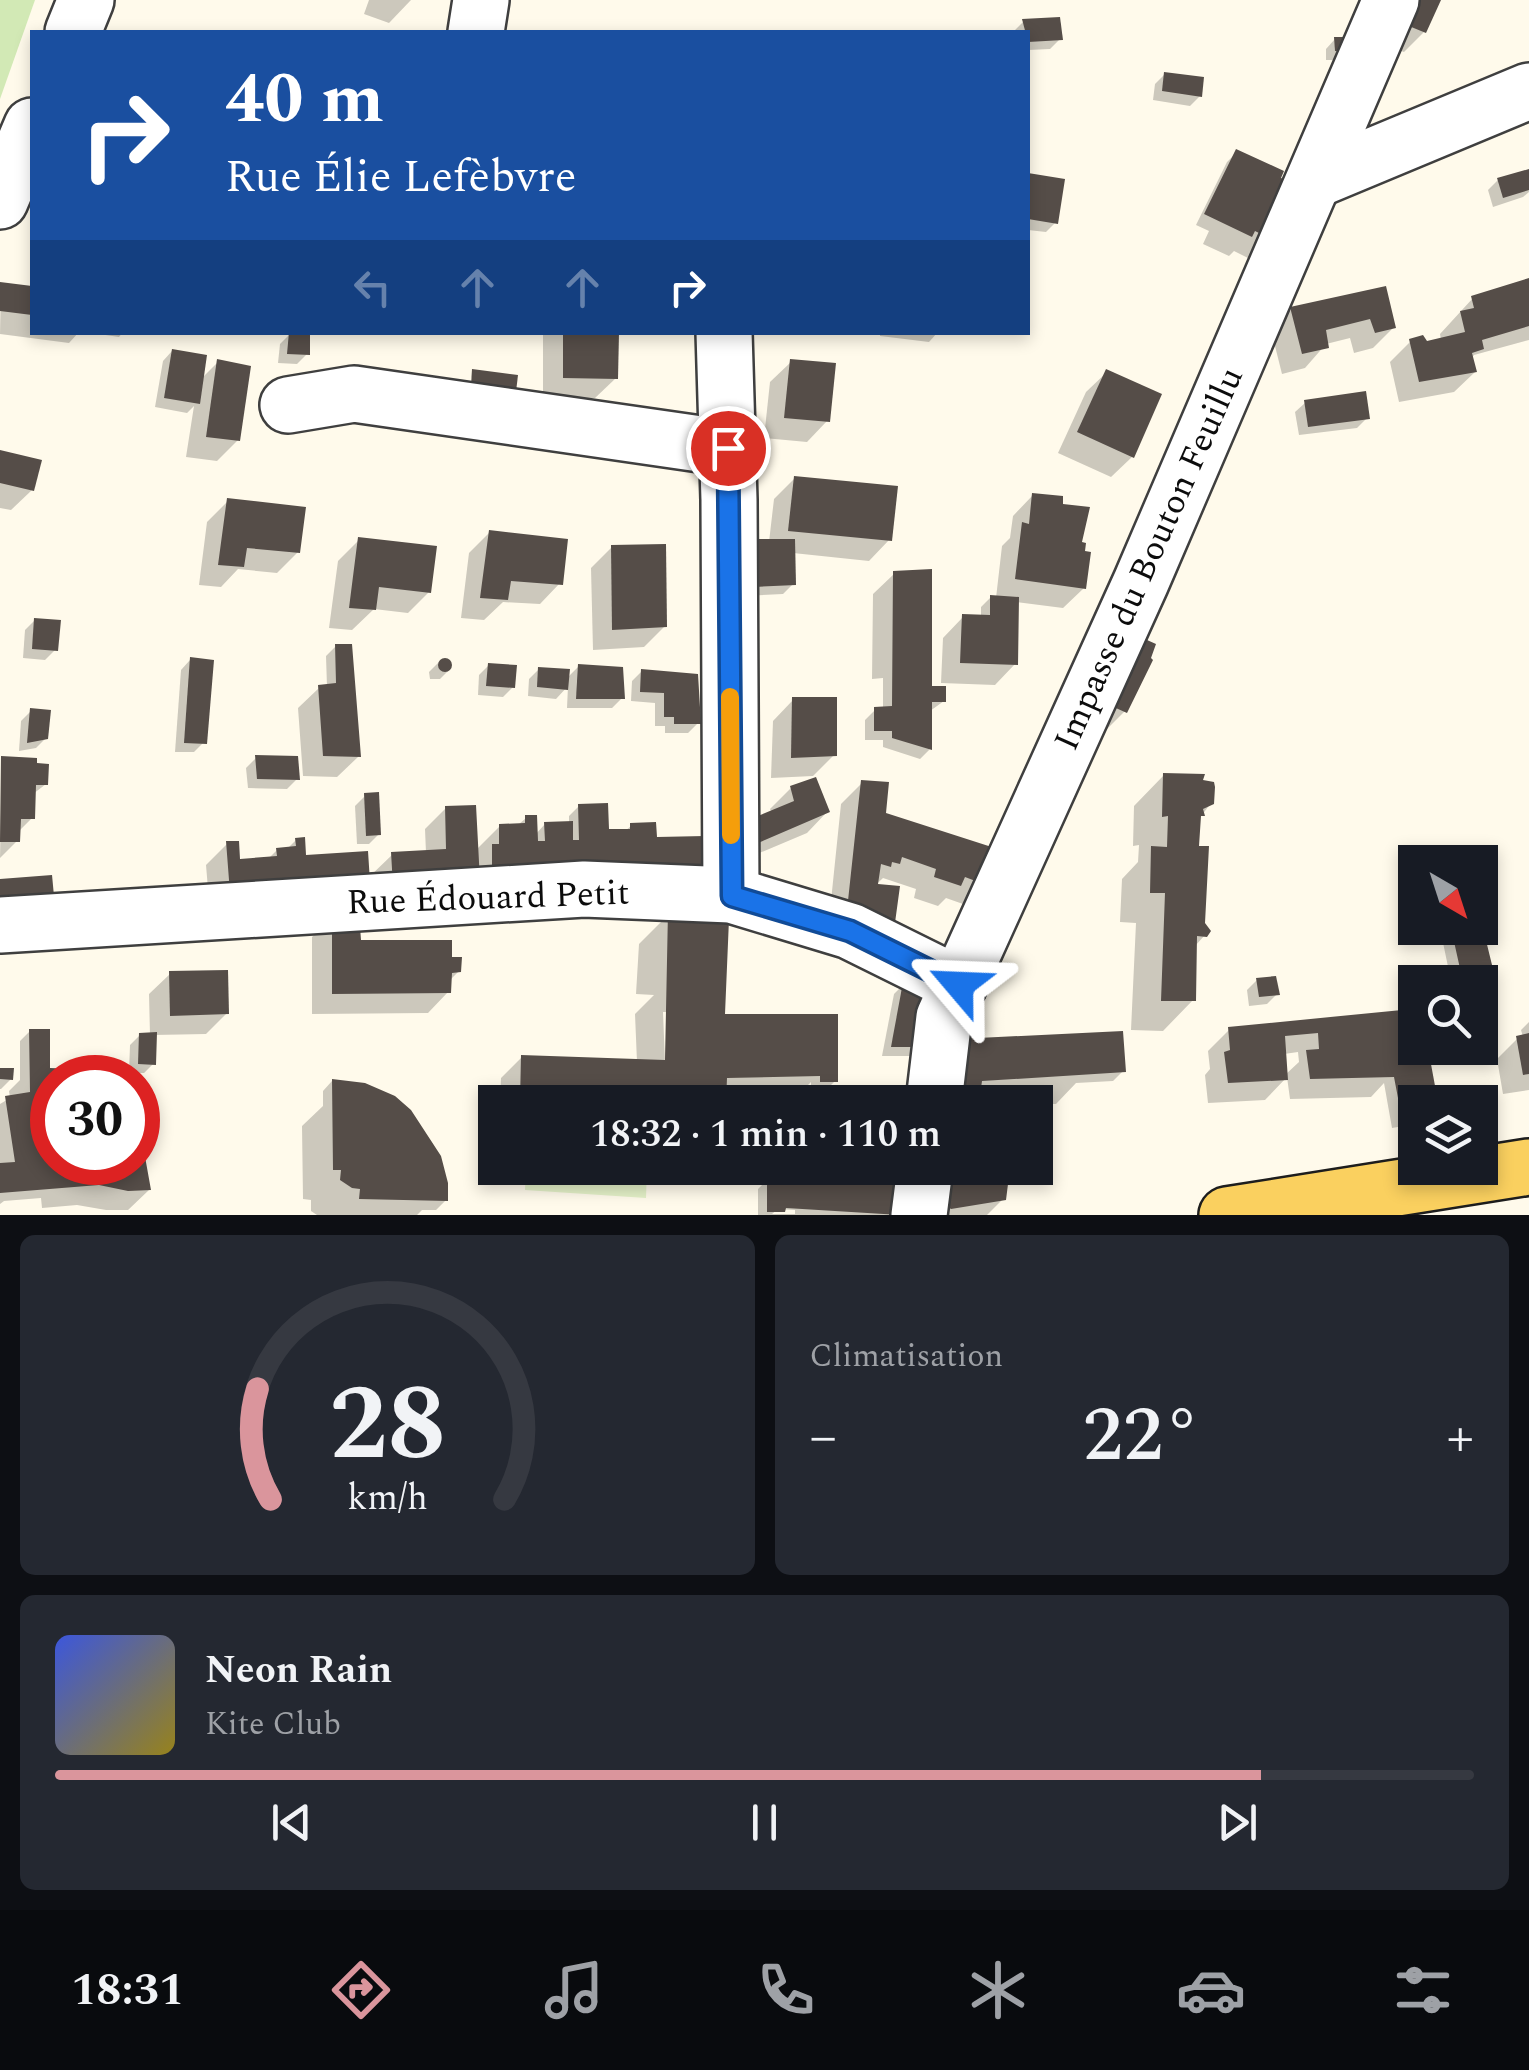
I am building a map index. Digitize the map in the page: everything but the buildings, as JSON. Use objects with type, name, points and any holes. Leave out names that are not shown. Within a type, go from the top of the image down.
[{"type":"main road","points":[[1227,1215],[1529,1167]]},
{"type":"street","points":[[74,30],[86,0]]},
{"type":"street","points":[[476,30],[482,0]]},
{"type":"street","name":"Impasse du Bouton Feuillu","points":[[936,1085],[944,1017],[1141,582],[1387,10]]},
{"type":"street","points":[[1314,180],[1529,91]]},
{"type":"street","points":[[0,201],[30,131]]},
{"type":"street","points":[[724,335],[732,896]]},
{"type":"street","points":[[288,405],[354,394],[728,448]]},
{"type":"street","name":"Rue Édouard Petit","points":[[0,925],[584,889],[732,896],[850,931],[959,985]]},
{"type":"street","points":[[919,1215],[923,1185]]},
{"type":"green space","points":[[0,0],[35,0],[0,99]]},
{"type":"green space","points":[[525,1185],[646,1185],[646,1198],[525,1190]]},
{"type":"slow traffic","points":[[730,697],[731,835]]},
{"type":"route","points":[[728,448],[732,896],[850,931],[959,985]]}]
